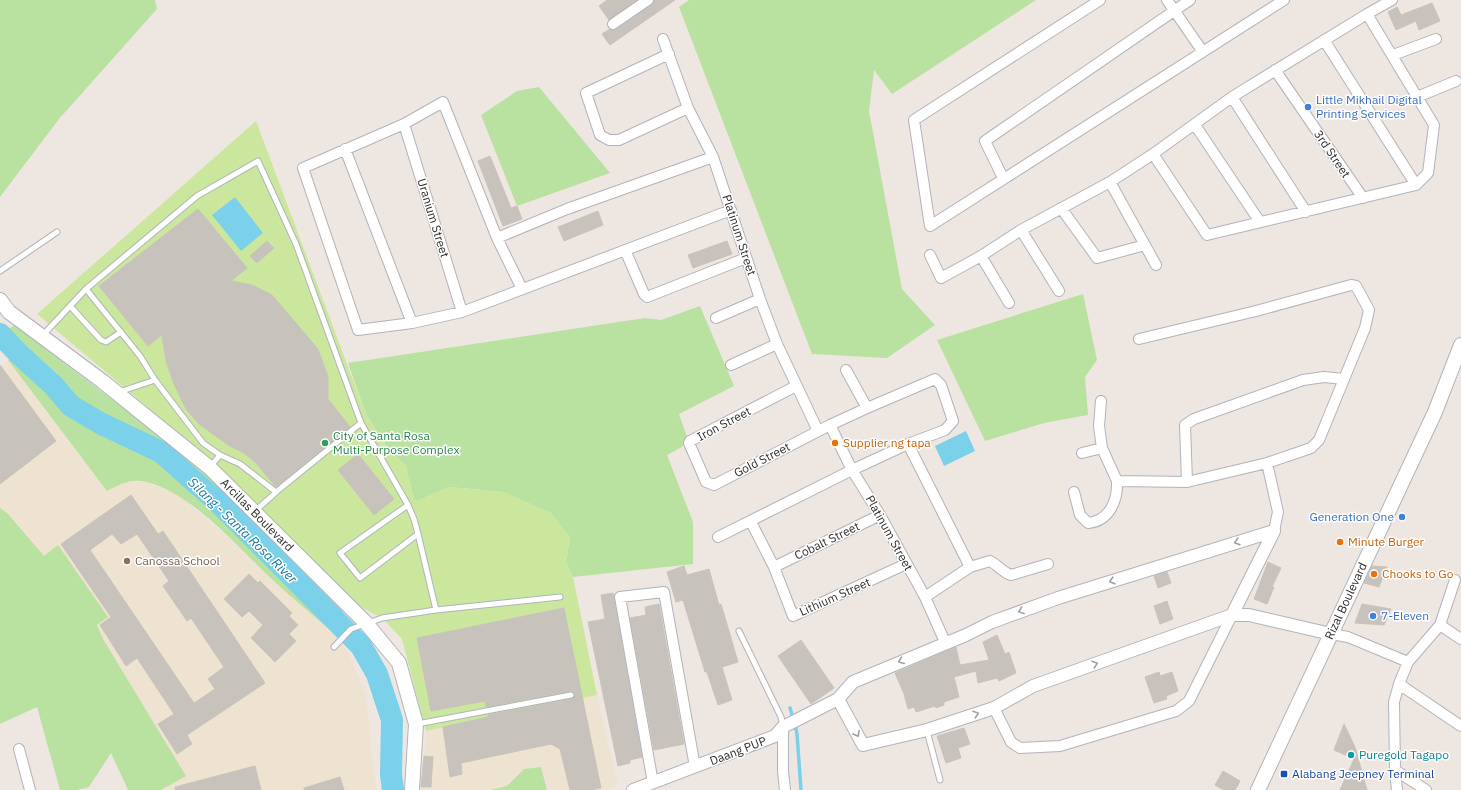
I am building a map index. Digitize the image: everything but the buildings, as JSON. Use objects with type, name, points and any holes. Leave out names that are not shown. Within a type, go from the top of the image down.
[{"type":"main road","name":"Arcillas Boulevard","points":[[0,300],[10,312],[117,393],[210,468],[366,623],[399,663],[416,724],[412,790]]},
{"type":"main road","name":"Rizal Boulevard","points":[[1258,790],[1435,412],[1461,345]]},
{"type":"street","points":[[613,24],[648,0]]},
{"type":"street","points":[[1100,0],[914,120],[930,226],[1284,0]]},
{"type":"street","points":[[1167,0],[1203,52]]},
{"type":"street","points":[[1003,178],[984,140],[1190,0]]},
{"type":"street","points":[[930,255],[942,278],[981,256],[1021,230],[1110,182],[1275,70],[1392,0]]},
{"type":"street","points":[[1153,154],[1206,235],[1416,185],[1428,173],[1434,125],[1367,14]]},
{"type":"street","name":"Platinum Street","points":[[662,38],[688,108],[713,158],[732,210],[760,299],[777,344],[818,431]]},
{"type":"street","points":[[1393,55],[1436,39]]},
{"type":"street","points":[[1324,40],[1416,185]]},
{"type":"street","points":[[669,54],[586,93],[600,135],[609,140],[619,140],[688,108]]},
{"type":"street","name":"3rd Street","points":[[1275,70],[1363,198]]},
{"type":"street","points":[[1417,97],[1456,81]]},
{"type":"street","points":[[1232,98],[1306,212]]},
{"type":"street","points":[[522,289],[496,238],[444,102],[404,124],[303,168],[358,330],[412,323],[462,312],[732,210]]},
{"type":"street","name":"Uranium Street","points":[[404,124],[462,312]]},
{"type":"street","points":[[1195,125],[1260,222]]},
{"type":"street","points":[[345,149],[412,323]]},
{"type":"street","points":[[496,238],[567,209],[713,158]]},
{"type":"street","points":[[1110,182],[1156,265]]},
{"type":"street","points":[[1061,208],[1097,258],[1145,244]]},
{"type":"street","points":[[1021,230],[1059,291]]},
{"type":"street","points":[[625,250],[644,294],[647,297],[746,258]]},
{"type":"street","points":[[981,256],[1009,303]]},
{"type":"street","points":[[1117,481],[1188,482],[1266,463],[1311,448],[1319,440],[1365,328],[1369,313],[1367,305],[1356,286],[1351,285],[1256,311],[1139,339]]},
{"type":"street","points":[[716,318],[760,299]]},
{"type":"street","points":[[731,365],[777,344]]},
{"type":"street","points":[[846,370],[867,408]]},
{"type":"street","points":[[1188,482],[1185,425],[1194,419],[1303,380],[1324,377],[1344,379]]},
{"type":"street","name":"Gold Street","points":[[706,482],[714,485],[830,425],[935,380],[938,381],[953,416],[953,421],[945,430],[908,444]]},
{"type":"street","name":"Iron Street","points":[[706,482],[690,441],[796,386]]},
{"type":"street","points":[[1074,492],[1080,515],[1088,523],[1097,522],[1104,518],[1114,506],[1118,492],[1117,481],[1102,448],[1099,426],[1101,400]]},
{"type":"street","name":"Platinum Street","points":[[830,425],[852,470],[880,515],[925,597],[945,642]]},
{"type":"street","points":[[718,537],[751,522],[852,470],[908,444],[970,567]]},
{"type":"street","points":[[1082,453],[1102,448]]},
{"type":"street","points":[[994,708],[1011,742],[1020,748],[1060,746],[1176,711],[1188,701],[1274,531],[1278,512],[1266,463]]},
{"type":"street","name":"Cobalt Street","points":[[774,567],[880,515]]},
{"type":"street","name":"Lithium Street","points":[[751,522],[774,567],[793,616],[906,564]]},
{"type":"street","points":[[1274,531],[1058,598],[992,622],[966,635],[945,642],[852,682],[838,699],[863,745],[927,730],[994,708],[1033,686],[1232,615],[1249,615],[1331,634],[1348,636],[1408,662]]},
{"type":"street","points":[[925,597],[970,567],[990,561],[995,563],[1005,573],[1011,576],[1048,564]]},
{"type":"street","points":[[1397,790],[1394,770],[1394,702],[1399,684],[1408,662],[1440,625],[1455,580]]},
{"type":"street","points":[[653,782],[620,597],[664,592],[695,767]]},
{"type":"street","points":[[1440,625],[1461,640]]},
{"type":"street","points":[[1399,684],[1461,726]]},
{"type":"street","name":"Daang PUP","points":[[633,790],[775,736],[786,726],[810,715],[838,699]]},
{"type":"street","points":[[785,790],[786,726]]},
{"type":"street","points":[[19,749],[30,790]]},
{"type":"street","points":[[1394,770],[1426,790]]},
{"type":"lane","points":[[41,336],[86,288],[197,196],[258,161],[296,244],[361,423],[408,505],[414,519],[436,610]]},
{"type":"lane","points":[[0,271],[57,232]]},
{"type":"lane","points":[[86,288],[140,356],[155,380],[203,443],[220,455],[240,464],[276,492]]},
{"type":"lane","points":[[70,306],[101,340],[106,342],[121,332]]},
{"type":"lane","points":[[117,393],[155,380]]},
{"type":"lane","points":[[254,512],[276,492],[361,423]]},
{"type":"lane","points":[[210,468],[220,455]]},
{"type":"lane","points":[[408,505],[340,553],[360,578],[418,534]]},
{"type":"lane","points":[[334,647],[351,629],[382,618],[436,610],[560,597]]},
{"type":"lane","points":[[740,631],[786,726]]},
{"type":"lane","points":[[416,724],[571,695]]},
{"type":"lane","points":[[927,730],[940,780]]},
{"type":"shaded area","name":"Canossa School","points":[[8,360],[107,491],[127,481],[146,482],[177,494],[231,539],[275,582],[330,630],[347,650],[366,695],[374,775],[377,790],[161,790],[186,776],[103,639],[0,724],[0,367]]},
{"type":"shaded area","points":[[597,695],[618,786],[606,790],[421,790],[426,731]]},
{"type":"green space","points":[[0,0],[155,0],[157,9],[59,119],[0,197]]},
{"type":"green space","points":[[689,0],[1036,0],[892,94],[874,70],[869,111],[902,289],[935,325],[887,358],[812,354],[679,7]]},
{"type":"green space","points":[[539,87],[610,173],[517,206],[481,115],[517,91]]},
{"type":"green space","points":[[256,121],[365,412],[388,449],[405,465],[415,502],[449,487],[503,492],[551,513],[570,538],[566,562],[573,577],[597,695],[426,731],[402,639],[382,618],[359,606],[223,471],[37,314]]},
{"type":"green space","points":[[1083,294],[1097,360],[1085,377],[1088,415],[1044,423],[985,441],[937,340]]},
{"type":"green space","points":[[700,306],[734,386],[679,414],[687,437],[682,447],[667,455],[693,522],[693,564],[573,577],[566,562],[570,538],[551,513],[503,492],[449,487],[415,502],[405,465],[388,449],[365,412],[348,363],[645,318],[661,320]]},
{"type":"green space","points":[[14,325],[168,442],[219,484],[343,608],[340,616],[330,630],[261,569],[216,524],[182,498],[165,489],[142,481],[126,482],[107,491],[8,360],[19,354],[2,335]]},
{"type":"green space","points":[[0,508],[8,514],[44,556],[58,545],[108,617],[97,625],[103,639],[186,776],[161,790],[128,790],[111,753],[89,787],[77,790],[60,790],[37,707],[0,724]]},
{"type":"green space","points":[[541,767],[547,790],[490,790],[507,786],[524,769]]},
{"type":"water","points":[[235,197],[263,233],[241,251],[212,215]]},
{"type":"water","points":[[966,431],[975,451],[944,466],[935,446]]},
{"type":"waterway","name":"Silang - Santa Rosa River","points":[[0,334],[19,354],[54,386],[71,406],[102,424],[161,452],[221,505],[361,646],[377,674],[392,720],[391,775],[393,790]]},
{"type":"waterway","points":[[790,708],[793,718]]},
{"type":"waterway","points":[[795,724],[801,790]]},
{"type":"place","name":"Little Mikhail Digital Printing Services","points":[[1308,107]]},
{"type":"place","name":"City of Santa Rosa Multi-Purpose Complex","points":[[325,443]]},
{"type":"place","name":"Supplier ng tapa","points":[[835,443]]},
{"type":"place","name":"Generation One","points":[[1402,517]]},
{"type":"place","name":"Minute Burger","points":[[1340,542]]},
{"type":"place","name":"Canossa School","points":[[127,561]]},
{"type":"place","name":"Chooks to Go","points":[[1374,574]]},
{"type":"place","name":"7-Eleven","points":[[1373,616]]},
{"type":"place","name":"Puregold Tagapo","points":[[1351,755]]},
{"type":"place","name":"Alabang Jeepney Terminal","points":[[1284,774]]}]
